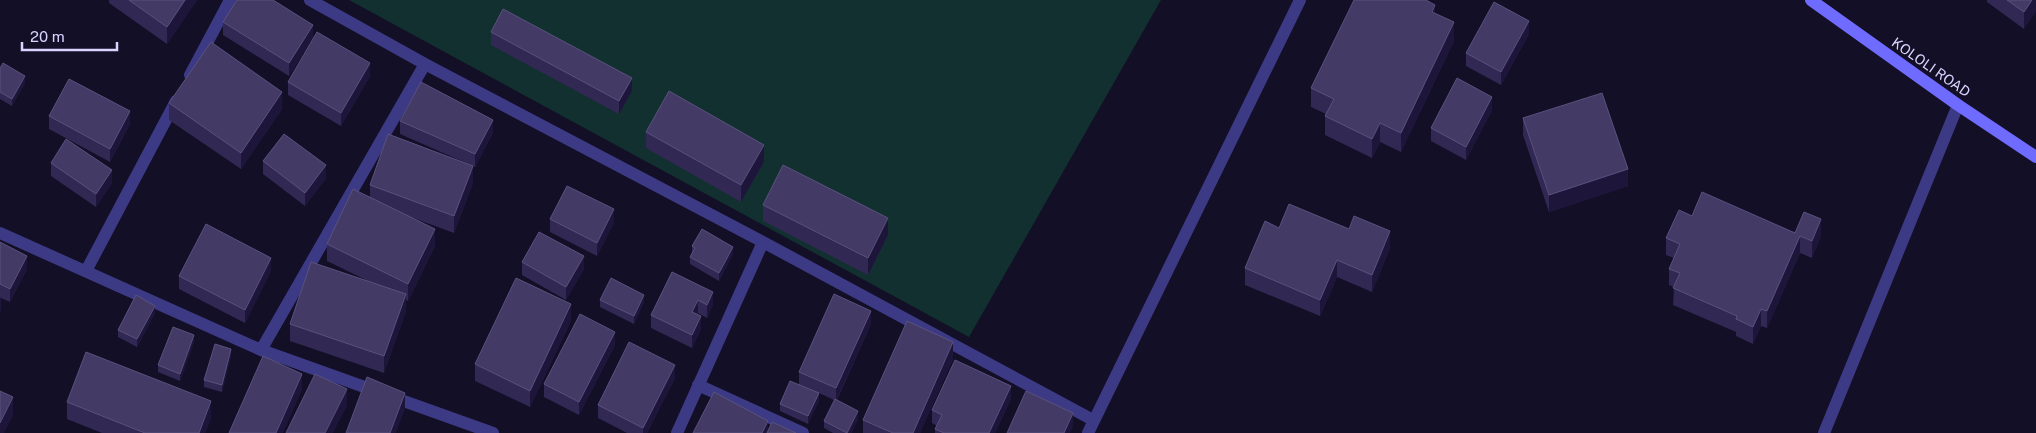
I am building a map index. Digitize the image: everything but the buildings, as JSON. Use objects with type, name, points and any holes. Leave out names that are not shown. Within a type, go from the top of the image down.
[{"type":"street","points":[[86,271],[230,0]]},
{"type":"street","points":[[310,0],[425,64],[763,242],[1094,420]]},
{"type":"street","points":[[1088,433],[1300,0]]},
{"type":"street","name":"KOLOLI ROAD","points":[[1811,0],[1958,105],[2036,157]]},
{"type":"street","points":[[261,350],[425,64]]},
{"type":"street","points":[[1824,433],[1958,105]]},
{"type":"street","points":[[0,233],[261,350],[493,433]]},
{"type":"street","points":[[677,433],[763,242]]},
{"type":"street","points":[[698,385],[803,433]]},
{"type":"green space","points":[[349,0],[1161,0],[969,337]]}]
